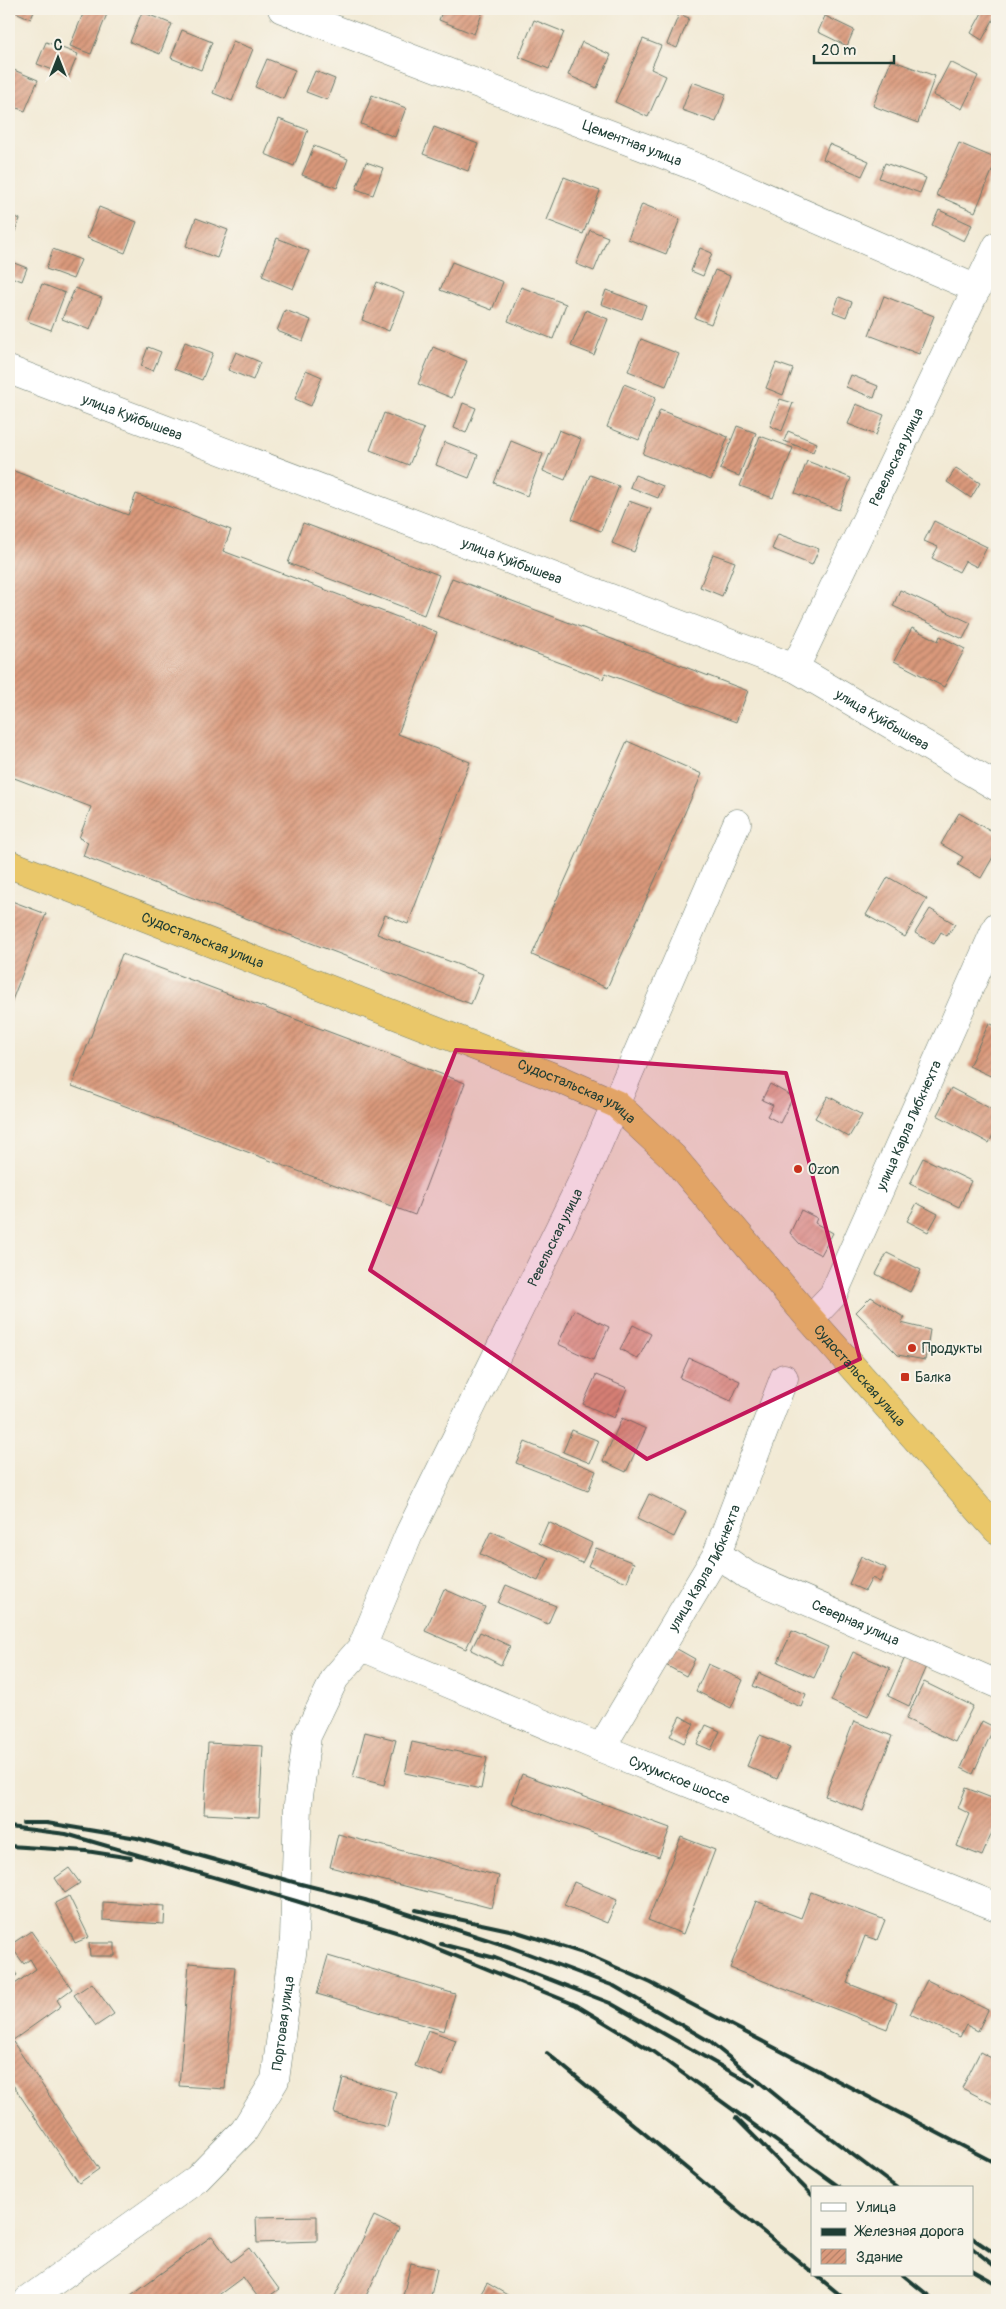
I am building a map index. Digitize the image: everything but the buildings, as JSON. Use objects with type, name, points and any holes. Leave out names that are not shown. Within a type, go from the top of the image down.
[{"type":"highway","name":"Судостальская улица","points":[[9,864],[564,1081],[616,1104],[673,1157],[810,1319],[997,1530]]},
{"type":"street","name":"Цементная улица","points":[[282,9],[704,170],[977,289]]},
{"type":"street","name":"Ревельская улица","points":[[795,668],[997,246]]},
{"type":"street","name":"улица Куйбышева","points":[[9,370],[795,668],[997,787]]},
{"type":"street","name":"Ревельская улица","points":[[362,1647],[408,1534],[580,1186],[737,823]]},
{"type":"street","name":"улица Карла Либкнехта","points":[[810,1319],[833,1295],[997,926]]},
{"type":"street","name":"улица Карла Либкнехта","points":[[601,1748],[717,1554],[784,1378]]},
{"type":"street","name":"Северная улица","points":[[717,1554],[747,1575],[997,1684]]},
{"type":"street","name":"Сухумское шоссе","points":[[362,1647],[601,1748],[997,1907]]},
{"type":"street","name":"Портовая улица","points":[[28,2300],[197,2179],[244,2131],[274,2080],[294,1939],[298,1804],[307,1736],[335,1678],[362,1647]]},
{"type":"highlighted area","points":[[456,1050],[786,1073],[860,1359],[647,1459],[370,1270]]},
{"type":"railway","points":[[23,1823],[47,1823],[137,1838],[365,1900],[510,1947],[614,1986],[709,2041],[789,2106]]},
{"type":"railway","points":[[9,1827],[66,1834],[399,1933],[576,2005],[652,2051],[838,2186]]},
{"type":"railway","points":[[9,1846],[86,1851],[131,1858]]},
{"type":"railway","points":[[416,1910],[514,1931],[586,1954],[651,1983],[997,2164]]},
{"type":"railway","points":[[441,1944],[495,1958],[610,2003],[754,2085]]},
{"type":"railway","points":[[547,2053],[811,2271]]},
{"type":"railway","points":[[784,2103],[894,2186]]},
{"type":"railway","points":[[736,2118],[811,2194]]},
{"type":"railway","points":[[974,2239],[997,2255]]},
{"type":"railway","points":[[974,2250],[997,2268]]},
{"type":"railway","points":[[974,2271],[997,2284]]},
{"type":"railway","points":[[817,2276],[846,2300]]},
{"type":"railway","points":[[904,2276],[934,2300]]},
{"type":"place","name":"Ozon","points":[[798,1169]]},
{"type":"place","name":"Продукты","points":[[912,1348]]},
{"type":"place","name":"Балка","points":[[905,1377]]}]
